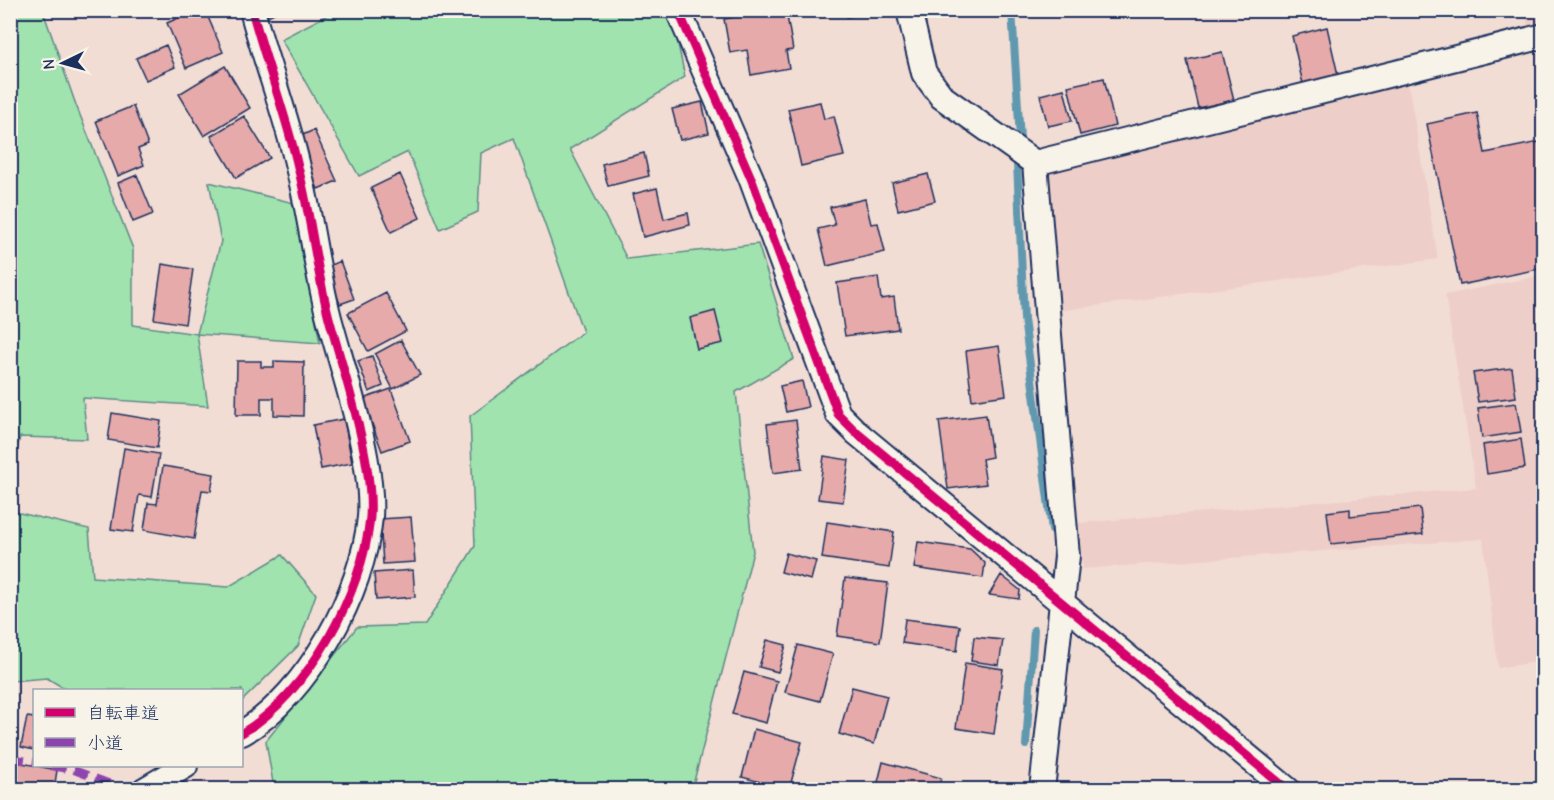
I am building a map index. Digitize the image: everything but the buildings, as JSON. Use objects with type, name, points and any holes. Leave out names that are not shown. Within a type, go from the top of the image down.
[{"type":"street","points":[[243,732],[256,724],[299,680],[339,620],[360,571],[370,516],[364,456],[318,275],[298,167],[252,10]]},
{"type":"street","points":[[678,10],[751,178],[838,414],[857,434],[1288,789]]},
{"type":"street","points":[[909,10],[924,73],[942,98],[1035,164],[1544,36]]},
{"type":"street","points":[[1035,164],[1067,556],[1042,789]]},
{"type":"street","points":[[144,789],[182,767]]},
{"type":"shaded area","points":[[1524,11],[1543,11],[1543,23],[1528,26]]},
{"type":"shaded area","points":[[1408,82],[1438,259],[1058,311],[1047,169]]},
{"type":"shaded area","points":[[1543,275],[1543,661],[1498,668],[1483,539],[1083,569],[1079,523],[1476,488],[1445,295]]},
{"type":"green space","points":[[11,11],[43,11],[76,105],[133,249],[133,325],[197,334],[208,406],[83,398],[87,439],[20,437],[11,474]]},
{"type":"green space","points":[[335,11],[671,11],[685,77],[570,149],[627,259],[758,244],[794,359],[736,392],[753,552],[692,789],[274,789],[266,741],[357,627],[425,625],[475,546],[470,416],[583,332],[514,138],[481,153],[478,212],[440,229],[408,152],[359,176],[281,39]]},
{"type":"green space","points":[[209,182],[294,203],[320,343],[197,334],[221,241]]},
{"type":"green space","points":[[11,511],[89,529],[93,577],[228,587],[282,555],[316,594],[298,646],[243,700],[243,689],[65,689],[47,678],[11,681]]},
{"type":"waterway","points":[[1012,10],[1020,139]]},
{"type":"waterway","points":[[1017,163],[1024,319],[1052,530]]},
{"type":"waterway","points":[[1026,745],[1034,630]]},
{"type":"marked path","points":[[10,758],[33,762]]},
{"type":"marked path","points":[[57,767],[74,770],[126,790]]},
{"type":"cycle path","points":[[243,732],[266,716],[289,693],[310,668],[328,639],[344,608],[356,577],[365,547],[370,517],[367,470],[357,418],[324,299],[293,147],[252,10]]},
{"type":"cycle path","points":[[678,10],[751,178],[838,414],[857,433],[1288,790]]}]
